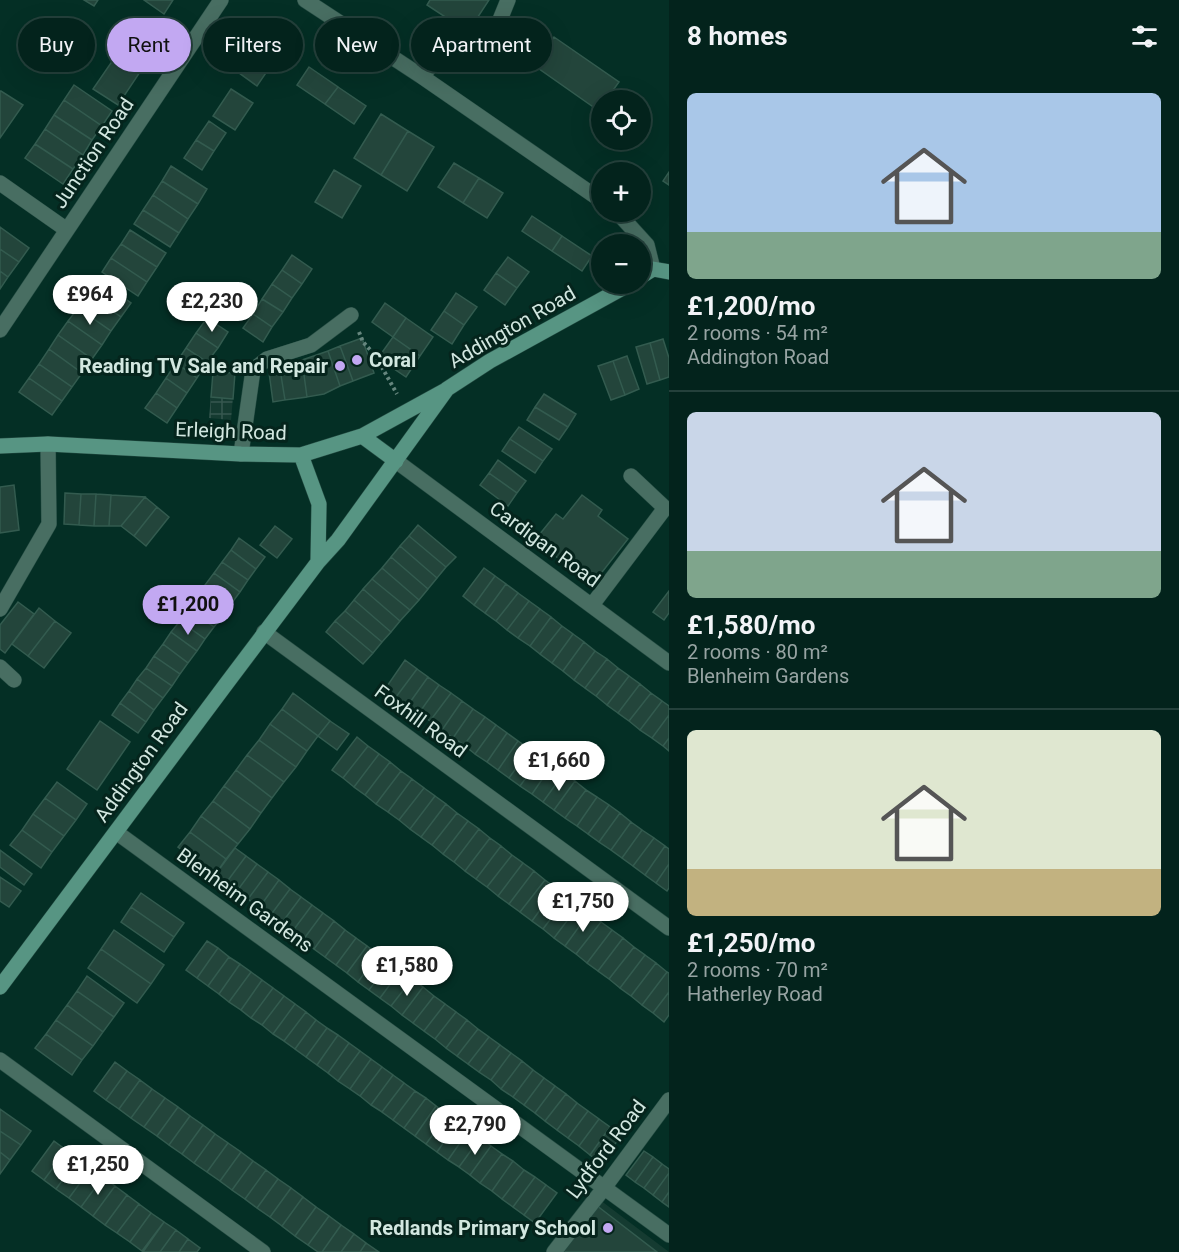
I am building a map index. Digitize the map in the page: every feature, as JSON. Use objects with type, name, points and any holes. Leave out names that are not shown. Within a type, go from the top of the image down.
[{"type":"street","name":"Junction Road","points":[[0,330],[221,0]]},
{"type":"street","points":[[305,0],[421,76],[591,193]]},
{"type":"street","points":[[421,76],[448,49],[497,27],[508,0]]},
{"type":"street","points":[[0,183],[67,230]]},
{"type":"street","points":[[626,222],[636,234]]},
{"type":"street","points":[[651,273],[669,272]]},
{"type":"street","name":"Addington Road","points":[[0,987],[205,711],[318,562],[338,540],[447,390],[490,361],[612,294]]},
{"type":"street","points":[[241,454],[253,370],[267,359],[310,345],[351,315]]},
{"type":"street","name":"Erleigh Road","points":[[0,446],[48,444],[301,455],[362,436],[447,390]]},
{"type":"street","points":[[362,436],[396,461]]},
{"type":"street","points":[[0,609],[49,524],[48,444]]},
{"type":"street","points":[[301,455],[319,504],[318,562]]},
{"type":"street","name":"Cardigan Road","points":[[396,461],[669,663]]},
{"type":"street","points":[[592,605],[665,507],[631,476]]},
{"type":"street","name":"Foxhill Road","points":[[264,633],[669,928]]},
{"type":"street","points":[[0,667],[14,681]]},
{"type":"street","name":"Blenheim Gardens","points":[[116,832],[669,1235]]},
{"type":"street","points":[[0,1060],[263,1252]]},
{"type":"street","name":"Lydford Road","points":[[554,1252],[669,1100]]},
{"type":"path","points":[[351,315],[363,342],[375,355],[406,411]]},
{"type":"shaded area","points":[[213,372],[235,373],[231,420],[209,418]]},
{"type":"shaded area","name":"Redlands Primary School","points":[[600,1200],[669,1252],[561,1252]]},
{"type":"building","points":[[84,0],[98,0],[94,6]]},
{"type":"building","points":[[144,0],[173,0],[164,14]]},
{"type":"building","points":[[430,0],[489,0],[477,18],[447,18],[427,5]]},
{"type":"building","points":[[554,37],[619,82],[613,90],[591,90],[591,105],[544,72],[552,72],[552,40]]},
{"type":"building","points":[[309,67],[338,87],[325,104],[297,85]]},
{"type":"building","points":[[107,69],[107,72],[140,72],[118,105],[93,89]]},
{"type":"building","points":[[238,72],[267,72],[257,86]]},
{"type":"building","points":[[74,85],[112,111],[102,126],[64,100]]},
{"type":"building","points":[[338,87],[366,106],[354,124],[325,104]]},
{"type":"building","points":[[231,89],[253,103],[235,130],[213,116]]},
{"type":"building","points":[[0,91],[23,105],[0,138]]},
{"type":"building","points":[[64,100],[102,126],[92,140],[54,115]]},
{"type":"building","points":[[381,114],[408,131],[381,175],[354,158]]},
{"type":"building","points":[[54,115],[92,140],[83,155],[45,129]]},
{"type":"building","points":[[209,121],[226,133],[214,151],[196,140]]},
{"type":"building","points":[[45,129],[83,155],[73,169],[35,144]]},
{"type":"building","points":[[408,131],[434,147],[407,191],[381,175]]},
{"type":"building","points":[[196,140],[214,151],[202,170],[184,158]]},
{"type":"building","points":[[35,144],[73,169],[63,184],[25,158]]},
{"type":"building","points":[[454,163],[479,178],[463,203],[438,187]]},
{"type":"building","points":[[171,166],[207,189],[198,204],[162,181]]},
{"type":"building","points":[[334,170],[361,186],[342,218],[315,202]]},
{"type":"building","points":[[669,172],[669,185],[663,181]]},
{"type":"building","points":[[479,178],[503,193],[487,218],[463,203]]},
{"type":"building","points":[[162,181],[198,204],[188,219],[153,195]]},
{"type":"building","points":[[153,195],[188,219],[179,233],[143,210]]},
{"type":"building","points":[[143,210],[179,233],[170,247],[134,224]]},
{"type":"building","points":[[532,216],[562,236],[552,251],[522,231]]},
{"type":"building","points":[[0,227],[29,248],[19,262],[0,249]]},
{"type":"building","points":[[130,230],[166,253],[157,267],[121,244]]},
{"type":"building","points":[[562,236],[591,258],[582,271],[552,251]]},
{"type":"building","points":[[121,244],[157,267],[147,282],[111,258]]},
{"type":"building","points":[[0,249],[19,262],[8,277],[0,271]]},
{"type":"building","points":[[292,255],[312,269],[302,284],[282,270]]},
{"type":"building","points":[[508,257],[529,272],[517,288],[496,273]]},
{"type":"building","points":[[111,258],[147,282],[138,296],[102,272]]},
{"type":"building","points":[[282,270],[302,284],[292,298],[272,284]]},
{"type":"building","points":[[0,271],[8,277],[0,289]]},
{"type":"building","points":[[496,273],[517,288],[505,305],[484,290]]},
{"type":"building","points":[[98,279],[131,303],[121,317],[88,294]]},
{"type":"building","points":[[272,284],[292,298],[283,312],[262,299]]},
{"type":"building","points":[[456,293],[477,307],[464,325],[444,311]]},
{"type":"building","points":[[88,294],[121,317],[111,331],[78,308]]},
{"type":"building","points":[[262,299],[283,312],[272,327],[253,314]]},
{"type":"building","points":[[385,303],[406,318],[393,337],[372,322]]},
{"type":"building","points":[[78,308],[111,331],[102,345],[68,321]]},
{"type":"building","points":[[444,311],[464,325],[452,344],[431,330]]},
{"type":"building","points":[[253,314],[272,327],[263,342],[243,328]]},
{"type":"building","points":[[207,318],[228,332],[218,348],[196,333]]},
{"type":"building","points":[[406,318],[433,337],[420,356],[393,337]]},
{"type":"building","points":[[68,321],[102,345],[92,359],[58,335]]},
{"type":"building","points":[[196,333],[218,348],[207,362],[186,348]]},
{"type":"building","points":[[58,335],[92,359],[82,373],[49,349]]},
{"type":"building","points":[[393,337],[420,356],[406,377],[378,358]]},
{"type":"building","name":"Coral","points":[[362,338],[374,373],[353,381],[340,346]]},
{"type":"building","points":[[663,339],[669,358],[669,377],[660,380],[650,343]]},
{"type":"building","points":[[650,343],[660,380],[647,384],[636,347]]},
{"type":"building","name":"Reading TV Sale and Repair","points":[[340,346],[353,381],[340,386],[328,351]]},
{"type":"building","points":[[186,348],[207,362],[197,378],[176,363]]},
{"type":"building","points":[[49,349],[82,373],[72,387],[39,364]]},
{"type":"building","points":[[328,351],[340,386],[324,394],[307,397],[302,360]]},
{"type":"building","points":[[627,356],[639,389],[625,395],[613,361]]},
{"type":"building","points":[[302,360],[307,397],[285,400],[279,363]]},
{"type":"building","points":[[613,361],[625,395],[611,400],[598,366]]},
{"type":"building","points":[[176,363],[197,378],[187,393],[166,378]]},
{"type":"building","points":[[279,363],[285,400],[273,402],[268,365]]},
{"type":"building","points":[[39,364],[72,387],[62,401],[29,378]]},
{"type":"building","points":[[213,372],[235,373],[233,399],[211,397]]},
{"type":"building","points":[[29,378],[62,401],[52,415],[19,392]]},
{"type":"building","points":[[166,378],[187,393],[177,408],[156,393]]},
{"type":"building","points":[[156,393],[177,408],[167,423],[145,408]]},
{"type":"building","points":[[544,394],[576,414],[568,427],[535,407]]},
{"type":"building","points":[[535,407],[568,427],[559,440],[527,420]]},
{"type":"building","points":[[519,427],[552,449],[543,461],[510,439]]},
{"type":"building","points":[[510,439],[543,461],[535,473],[502,451]]},
{"type":"building","points":[[498,460],[526,481],[517,493],[489,473]]},
{"type":"building","points":[[489,473],[517,493],[508,506],[480,485]]},
{"type":"building","points":[[14,485],[19,530],[0,533],[0,487]]},
{"type":"building","points":[[65,493],[81,494],[79,525],[64,524]]},
{"type":"building","points":[[81,494],[96,494],[94,526],[79,525]]},
{"type":"building","points":[[96,494],[111,495],[109,526],[94,526]]},
{"type":"building","points":[[111,495],[145,497],[121,526],[109,526]]},
{"type":"building","points":[[582,495],[602,510],[598,516],[628,539],[592,585],[535,540],[556,514],[563,519]]},
{"type":"building","points":[[145,497],[157,507],[134,536],[121,526]]},
{"type":"building","points":[[157,507],[169,517],[146,546],[134,536]]},
{"type":"building","points":[[418,525],[456,557],[446,567],[409,536]]},
{"type":"building","points":[[275,526],[292,539],[277,558],[260,545]]},
{"type":"building","points":[[409,536],[446,567],[437,578],[400,546]]},
{"type":"building","points":[[239,538],[265,557],[256,569],[231,550]]},
{"type":"building","points":[[400,546],[437,578],[428,589],[391,557]]},
{"type":"building","points":[[231,550],[256,569],[248,580],[222,562]]},
{"type":"building","points":[[391,557],[428,589],[419,600],[382,568]]},
{"type":"building","points":[[222,562],[248,580],[240,592],[214,573]]},
{"type":"building","points":[[382,568],[419,600],[410,610],[372,579]]},
{"type":"building","points":[[484,568],[495,576],[474,605],[463,596]]},
{"type":"building","points":[[214,573],[240,592],[231,604],[205,585]]},
{"type":"building","points":[[495,576],[506,584],[485,613],[474,605]]},
{"type":"building","points":[[372,579],[410,610],[400,621],[363,589]]},
{"type":"building","points":[[506,584],[518,593],[496,621],[485,613]]},
{"type":"building","points":[[205,585],[231,604],[223,616],[197,597]]},
{"type":"building","points":[[363,589],[400,621],[391,632],[354,600]]},
{"type":"building","points":[[669,591],[669,613],[664,620],[653,612]]},
{"type":"building","points":[[518,593],[529,601],[507,630],[496,621]]},
{"type":"building","points":[[197,597],[223,616],[214,627],[188,609]]},
{"type":"building","points":[[354,600],[391,632],[382,642],[345,611]]},
{"type":"building","points":[[529,601],[540,609],[518,638],[507,630]]},
{"type":"building","points":[[18,602],[34,614],[5,653],[0,649],[0,625]]},
{"type":"building","points":[[39,608],[55,621],[28,656],[12,644]]},
{"type":"building","points":[[188,609],[214,627],[205,639],[180,621]]},
{"type":"building","points":[[540,609],[551,617],[530,646],[518,638]]},
{"type":"building","points":[[345,611],[382,642],[373,653],[335,621]]},
{"type":"building","points":[[551,617],[562,626],[540,654],[530,646]]},
{"type":"building","points":[[55,621],[71,633],[44,668],[28,656]]},
{"type":"building","points":[[180,621],[205,639],[197,651],[171,632]]},
{"type":"building","points":[[335,621],[373,653],[363,664],[326,632]]},
{"type":"building","points":[[562,626],[573,634],[552,663],[540,654]]},
{"type":"building","points":[[171,632],[197,651],[188,663],[163,644]]},
{"type":"building","points":[[573,634],[584,642],[563,671],[552,663]]},
{"type":"building","points":[[584,642],[595,651],[574,680],[563,671]]},
{"type":"building","points":[[163,644],[188,663],[180,674],[154,656]]},
{"type":"building","points":[[595,651],[607,659],[585,688],[574,680]]},
{"type":"building","points":[[154,656],[180,674],[172,686],[146,668]]},
{"type":"building","points":[[607,659],[618,668],[596,696],[585,688]]},
{"type":"building","points":[[405,660],[417,669],[396,697],[385,689]]},
{"type":"building","points":[[146,668],[172,686],[163,698],[137,679]]},
{"type":"building","points":[[618,668],[629,676],[607,705],[596,696]]},
{"type":"building","points":[[417,669],[428,677],[408,705],[396,697]]},
{"type":"building","points":[[629,676],[640,684],[618,713],[607,705]]},
{"type":"building","points":[[428,677],[439,685],[419,713],[408,705]]},
{"type":"building","points":[[137,679],[163,698],[154,710],[129,691]]},
{"type":"building","points":[[640,684],[651,693],[629,721],[618,713]]},
{"type":"building","points":[[439,685],[451,693],[430,721],[419,713]]},
{"type":"building","points":[[129,691],[154,710],[146,722],[120,703]]},
{"type":"building","points":[[293,693],[330,721],[318,736],[282,709]]},
{"type":"building","points":[[451,693],[462,701],[442,730],[430,721]]},
{"type":"building","points":[[651,693],[662,701],[640,730],[629,721]]},
{"type":"building","points":[[462,701],[473,709],[453,738],[442,730]]},
{"type":"building","points":[[662,701],[669,706],[669,715],[652,738],[640,730]]},
{"type":"building","points":[[120,703],[146,722],[138,733],[112,715]]},
{"type":"building","points":[[282,709],[318,736],[307,751],[270,724]]},
{"type":"building","points":[[473,709],[485,717],[464,745],[453,738]]},
{"type":"building","points":[[669,715],[669,738],[663,746],[652,738]]},
{"type":"building","points":[[485,717],[496,725],[475,754],[464,745]]},
{"type":"building","points":[[100,721],[130,742],[97,790],[67,769]]},
{"type":"building","points":[[330,721],[349,734],[337,750],[318,736]]},
{"type":"building","points":[[270,724],[307,751],[296,767],[259,740]]},
{"type":"building","points":[[496,725],[507,733],[487,762],[475,754]]},
{"type":"building","points":[[507,733],[518,741],[498,770],[487,762]]},
{"type":"building","points":[[357,737],[368,746],[343,778],[332,770]]},
{"type":"building","points":[[669,738],[669,751],[663,746]]},
{"type":"building","points":[[259,740],[296,767],[284,782],[247,755]]},
{"type":"building","points":[[518,741],[530,749],[509,778],[498,770]]},
{"type":"building","points":[[368,746],[379,754],[354,787],[343,778]]},
{"type":"building","points":[[530,749],[541,757],[520,786],[509,778]]},
{"type":"building","points":[[379,754],[390,762],[365,795],[354,787]]},
{"type":"building","points":[[247,755],[284,782],[272,798],[236,770]]},
{"type":"building","points":[[541,757],[552,765],[532,794],[520,786]]},
{"type":"building","points":[[390,762],[401,771],[376,804],[365,795]]},
{"type":"building","points":[[552,765],[564,773],[543,802],[532,794]]},
{"type":"building","points":[[236,770],[272,798],[261,813],[224,786]]},
{"type":"building","points":[[401,771],[412,779],[388,812],[376,804]]},
{"type":"building","points":[[564,773],[575,781],[554,810],[543,802]]},
{"type":"building","points":[[412,779],[424,788],[399,820],[388,812]]},
{"type":"building","points":[[575,781],[586,790],[565,818],[554,810]]},
{"type":"building","points":[[57,782],[87,804],[76,820],[45,798]]},
{"type":"building","points":[[224,786],[261,813],[250,829],[213,801]]},
{"type":"building","points":[[424,788],[435,796],[410,829],[399,820]]},
{"type":"building","points":[[586,790],[597,797],[577,826],[565,818]]},
{"type":"building","points":[[435,796],[446,804],[421,837],[410,829]]},
{"type":"building","points":[[597,797],[609,805],[588,834],[577,826]]},
{"type":"building","points":[[45,798],[76,820],[64,836],[33,814]]},
{"type":"building","points":[[213,801],[250,829],[238,844],[201,816]]},
{"type":"building","points":[[446,804],[457,813],[432,845],[421,837]]},
{"type":"building","points":[[609,805],[620,813],[599,842],[588,834]]},
{"type":"building","points":[[457,813],[468,821],[443,854],[432,845]]},
{"type":"building","points":[[620,813],[631,822],[611,850],[599,842]]},
{"type":"building","points":[[33,814],[64,836],[52,852],[22,830]]},
{"type":"building","points":[[201,816],[238,844],[226,859],[190,832]]},
{"type":"building","points":[[468,821],[479,829],[454,862],[443,854]]},
{"type":"building","points":[[631,822],[642,830],[622,858],[611,850]]},
{"type":"building","points":[[479,829],[490,838],[465,871],[454,862]]},
{"type":"building","points":[[22,830],[52,852],[41,868],[10,845]]},
{"type":"building","points":[[642,830],[654,838],[633,866],[622,858]]},
{"type":"building","points":[[190,832],[226,859],[215,875],[178,847]]},
{"type":"building","points":[[490,838],[501,846],[476,879],[465,871]]},
{"type":"building","points":[[654,838],[665,846],[645,875],[633,866]]},
{"type":"building","points":[[501,846],[512,855],[487,887],[476,879]]},
{"type":"building","points":[[665,846],[669,849],[669,864],[656,883],[645,875]]},
{"type":"building","points":[[235,848],[246,856],[226,883],[215,875]]},
{"type":"building","points":[[0,850],[32,874],[24,885],[0,867]]},
{"type":"building","points":[[512,855],[523,863],[498,896],[487,887]]},
{"type":"building","points":[[246,856],[257,864],[237,891],[226,883]]},
{"type":"building","points":[[523,863],[534,871],[509,904],[498,896]]},
{"type":"building","points":[[257,864],[268,872],[248,899],[237,891]]},
{"type":"building","points":[[669,864],[669,888],[667,891],[656,883]]},
{"type":"building","points":[[534,871],[545,880],[520,912],[509,904]]},
{"type":"building","points":[[268,872],[279,880],[259,908],[248,899]]},
{"type":"building","points":[[0,877],[21,891],[9,907],[0,901]]},
{"type":"building","points":[[279,880],[290,889],[270,916],[259,908]]},
{"type":"building","points":[[545,880],[556,888],[532,921],[520,912]]},
{"type":"building","points":[[556,888],[568,896],[543,929],[532,921]]},
{"type":"building","points":[[290,889],[301,897],[281,924],[270,916]]},
{"type":"building","points":[[141,893],[184,923],[174,937],[131,907]]},
{"type":"building","points":[[568,896],[579,905],[554,938],[543,929]]},
{"type":"building","points":[[301,897],[312,905],[292,932],[281,924]]},
{"type":"building","points":[[312,905],[323,913],[303,940],[292,932]]},
{"type":"building","points":[[579,905],[589,913],[565,946],[554,938]]},
{"type":"building","points":[[131,907],[174,937],[164,952],[121,922]]},
{"type":"building","points":[[323,913],[334,921],[314,949],[303,940]]},
{"type":"building","points":[[589,913],[601,922],[576,954],[565,946]]},
{"type":"building","points":[[334,921],[345,930],[325,957],[314,949]]},
{"type":"building","points":[[601,922],[612,930],[587,963],[576,954]]},
{"type":"building","points":[[114,930],[164,965],[151,984],[101,949]]},
{"type":"building","points":[[345,930],[356,938],[336,965],[325,957]]},
{"type":"building","points":[[612,930],[623,938],[598,971],[587,963]]},
{"type":"building","points":[[356,938],[367,946],[347,973],[336,965]]},
{"type":"building","points":[[623,938],[634,947],[609,979],[598,971]]},
{"type":"building","points":[[207,941],[218,948],[197,978],[186,970]]},
{"type":"building","points":[[367,946],[378,954],[358,982],[347,973]]},
{"type":"building","points":[[634,947],[645,955],[620,988],[609,979]]},
{"type":"building","points":[[218,948],[229,957],[208,986],[197,978]]},
{"type":"building","points":[[101,949],[151,984],[137,1003],[88,968]]},
{"type":"building","points":[[378,954],[389,963],[369,990],[358,982]]},
{"type":"building","points":[[645,955],[656,963],[631,996],[620,988]]},
{"type":"building","points":[[229,957],[240,964],[219,994],[208,986]]},
{"type":"building","points":[[389,963],[400,971],[380,998],[369,990]]},
{"type":"building","points":[[656,963],[667,972],[642,1005],[631,996]]},
{"type":"building","points":[[240,964],[251,972],[229,1002],[219,994]]},
{"type":"building","points":[[400,971],[412,979],[391,1006],[380,998]]},
{"type":"building","points":[[251,972],[262,980],[241,1010],[229,1002]]},
{"type":"building","points":[[667,972],[669,973],[669,992],[653,1013],[642,1005]]},
{"type":"building","points":[[87,976],[124,1003],[114,1017],[77,991]]},
{"type":"building","points":[[412,979],[423,987],[402,1015],[391,1006]]},
{"type":"building","points":[[262,980],[273,988],[251,1018],[241,1010]]},
{"type":"building","points":[[423,987],[434,996],[413,1023],[402,1015]]},
{"type":"building","points":[[273,988],[284,996],[262,1025],[251,1018]]},
{"type":"building","points":[[77,991],[114,1017],[103,1032],[67,1005]]},
{"type":"building","points":[[669,992],[669,1015],[664,1022],[653,1013]]},
{"type":"building","points":[[284,996],[295,1004],[273,1034],[262,1025]]},
{"type":"building","points":[[434,996],[445,1004],[424,1031],[413,1023]]},
{"type":"building","points":[[295,1004],[306,1012],[284,1041],[273,1034]]},
{"type":"building","points":[[445,1004],[456,1012],[435,1039],[424,1031]]},
{"type":"building","points":[[67,1005],[103,1032],[93,1046],[56,1020]]},
{"type":"building","points":[[306,1012],[316,1020],[295,1049],[284,1041]]},
{"type":"building","points":[[456,1012],[467,1020],[446,1048],[435,1039]]},
{"type":"building","points":[[56,1020],[93,1046],[82,1060],[46,1034]]},
{"type":"building","points":[[316,1020],[327,1028],[306,1057],[295,1049]]},
{"type":"building","points":[[467,1020],[478,1029],[457,1056],[446,1048]]},
{"type":"building","points":[[327,1028],[338,1035],[317,1065],[306,1057]]},
{"type":"building","points":[[478,1029],[489,1037],[468,1064],[457,1056]]},
{"type":"building","points":[[46,1034],[82,1060],[72,1075],[35,1048]]},
{"type":"building","points":[[338,1035],[349,1043],[328,1073],[317,1065]]},
{"type":"building","points":[[489,1037],[500,1045],[479,1072],[468,1064]]},
{"type":"building","points":[[349,1043],[360,1051],[338,1081],[328,1073]]},
{"type":"building","points":[[500,1045],[511,1053],[491,1080],[479,1072]]},
{"type":"building","points":[[360,1051],[371,1059],[350,1089],[338,1081]]},
{"type":"building","points":[[511,1053],[522,1061],[501,1089],[491,1080]]},
{"type":"building","points":[[371,1059],[382,1067],[360,1096],[350,1089]]},
{"type":"building","points":[[522,1061],[533,1070],[513,1097],[501,1089]]},
{"type":"building","points":[[115,1062],[127,1071],[106,1100],[94,1091]]},
{"type":"building","points":[[382,1067],[393,1075],[371,1105],[360,1096]]},
{"type":"building","points":[[533,1070],[544,1078],[524,1105],[513,1097]]},
{"type":"building","points":[[127,1071],[140,1080],[119,1109],[106,1100]]},
{"type":"building","points":[[393,1075],[404,1083],[382,1112],[371,1105]]},
{"type":"building","points":[[544,1078],[555,1086],[535,1113],[524,1105]]},
{"type":"building","points":[[140,1080],[152,1089],[131,1118],[119,1109]]},
{"type":"building","points":[[404,1083],[415,1091],[393,1120],[382,1112]]},
{"type":"building","points":[[555,1086],[566,1094],[545,1121],[535,1113]]},
{"type":"building","points":[[152,1089],[165,1098],[144,1127],[131,1118]]},
{"type":"building","points":[[415,1091],[426,1098],[404,1128],[393,1120]]},
{"type":"building","points":[[566,1094],[577,1103],[557,1130],[545,1121]]},
{"type":"building","points":[[165,1098],[178,1107],[157,1136],[144,1127]]},
{"type":"building","points":[[426,1098],[436,1106],[415,1136],[404,1128]]},
{"type":"building","points":[[577,1103],[588,1111],[568,1138],[557,1130]]},
{"type":"building","points":[[436,1106],[448,1114],[426,1144],[415,1136]]},
{"type":"building","points":[[178,1107],[190,1116],[169,1145],[157,1136]]},
{"type":"building","points":[[0,1109],[31,1131],[21,1145],[0,1131]]},
{"type":"building","points":[[588,1111],[599,1119],[579,1146],[568,1138]]},
{"type":"building","points":[[448,1114],[458,1122],[437,1152],[426,1144]]},
{"type":"building","points":[[190,1116],[203,1125],[182,1154],[169,1145]]},
{"type":"building","points":[[599,1119],[610,1127],[590,1155],[579,1146]]},
{"type":"building","points":[[458,1122],[469,1130],[448,1160],[437,1152]]},
{"type":"building","points":[[203,1125],[215,1134],[194,1163],[182,1154]]},
{"type":"building","points":[[610,1127],[621,1136],[601,1163],[590,1155]]},
{"type":"building","points":[[469,1130],[480,1138],[459,1167],[448,1160]]},
{"type":"building","points":[[0,1131],[21,1145],[10,1160],[0,1152]]},
{"type":"building","points":[[215,1134],[228,1143],[207,1172],[194,1163]]},
{"type":"building","points":[[480,1138],[491,1146],[470,1175],[459,1167]]},
{"type":"building","points":[[54,1141],[66,1150],[44,1180],[32,1171]]},
{"type":"building","points":[[228,1143],[241,1152],[220,1181],[207,1172]]},
{"type":"building","points":[[491,1146],[502,1154],[480,1183],[470,1175]]},
{"type":"building","points":[[66,1150],[78,1159],[56,1189],[44,1180]]},
{"type":"building","points":[[644,1151],[653,1157],[635,1182],[626,1175]]},
{"type":"building","points":[[0,1152],[10,1160],[0,1174]]},
{"type":"building","points":[[241,1152],[253,1161],[232,1190],[220,1181]]},
{"type":"building","points":[[502,1154],[513,1161],[492,1191],[480,1183]]},
{"type":"building","points":[[653,1157],[662,1164],[644,1188],[635,1182]]},
{"type":"building","points":[[78,1159],[91,1168],[69,1198],[56,1189]]},
{"type":"building","points":[[253,1161],[266,1170],[245,1199],[232,1190]]},
{"type":"building","points":[[513,1161],[524,1170],[502,1199],[492,1191]]},
{"type":"building","points":[[662,1164],[669,1169],[669,1173],[653,1195],[644,1188]]},
{"type":"building","points":[[91,1168],[103,1177],[81,1207],[69,1198]]},
{"type":"building","points":[[266,1170],[278,1179],[257,1208],[245,1199]]},
{"type":"building","points":[[524,1170],[535,1177],[513,1207],[502,1199]]},
{"type":"building","points":[[669,1173],[669,1192],[662,1202],[653,1195]]},
{"type":"building","points":[[103,1177],[115,1186],[93,1216],[81,1207]]},
{"type":"building","points":[[535,1177],[546,1185],[524,1215],[513,1207]]},
{"type":"building","points":[[278,1179],[291,1188],[270,1217],[257,1208]]},
{"type":"building","points":[[546,1185],[557,1193],[535,1223],[524,1215]]},
{"type":"building","points":[[115,1186],[127,1195],[105,1225],[93,1216]]},
{"type":"building","points":[[291,1188],[303,1197],[282,1226],[270,1217]]},
{"type":"building","points":[[669,1192],[669,1207],[662,1202]]},
{"type":"building","points":[[127,1195],[139,1204],[117,1233],[105,1225]]},
{"type":"building","points":[[303,1197],[316,1207],[295,1236],[282,1226]]},
{"type":"building","points":[[139,1204],[151,1213],[130,1242],[117,1233]]},
{"type":"building","name":"Redlands Primary School","points":[[596,1205],[657,1252],[561,1252]]},
{"type":"building","points":[[316,1207],[329,1216],[308,1245],[295,1236]]},
{"type":"building","points":[[151,1213],[164,1222],[142,1251],[130,1242]]},
{"type":"building","points":[[329,1216],[341,1225],[322,1252],[318,1252],[308,1245]]},
{"type":"building","points":[[164,1222],[176,1230],[160,1252],[143,1252]]},
{"type":"building","points":[[341,1225],[354,1234],[341,1252],[322,1252]]},
{"type":"building","points":[[176,1230],[188,1239],[179,1252],[160,1252]]},
{"type":"building","points":[[354,1234],[366,1243],[360,1252],[341,1252]]},
{"type":"building","points":[[188,1239],[200,1248],[197,1252],[179,1252]]},
{"type":"building","points":[[366,1243],[379,1252],[360,1252]]},
{"type":"place","name":"Coral","points":[[357,360]]},
{"type":"place","name":"Reading TV Sale and Repair","points":[[340,366]]},
{"type":"place","name":"Redlands Primary School","points":[[608,1228]]}]
